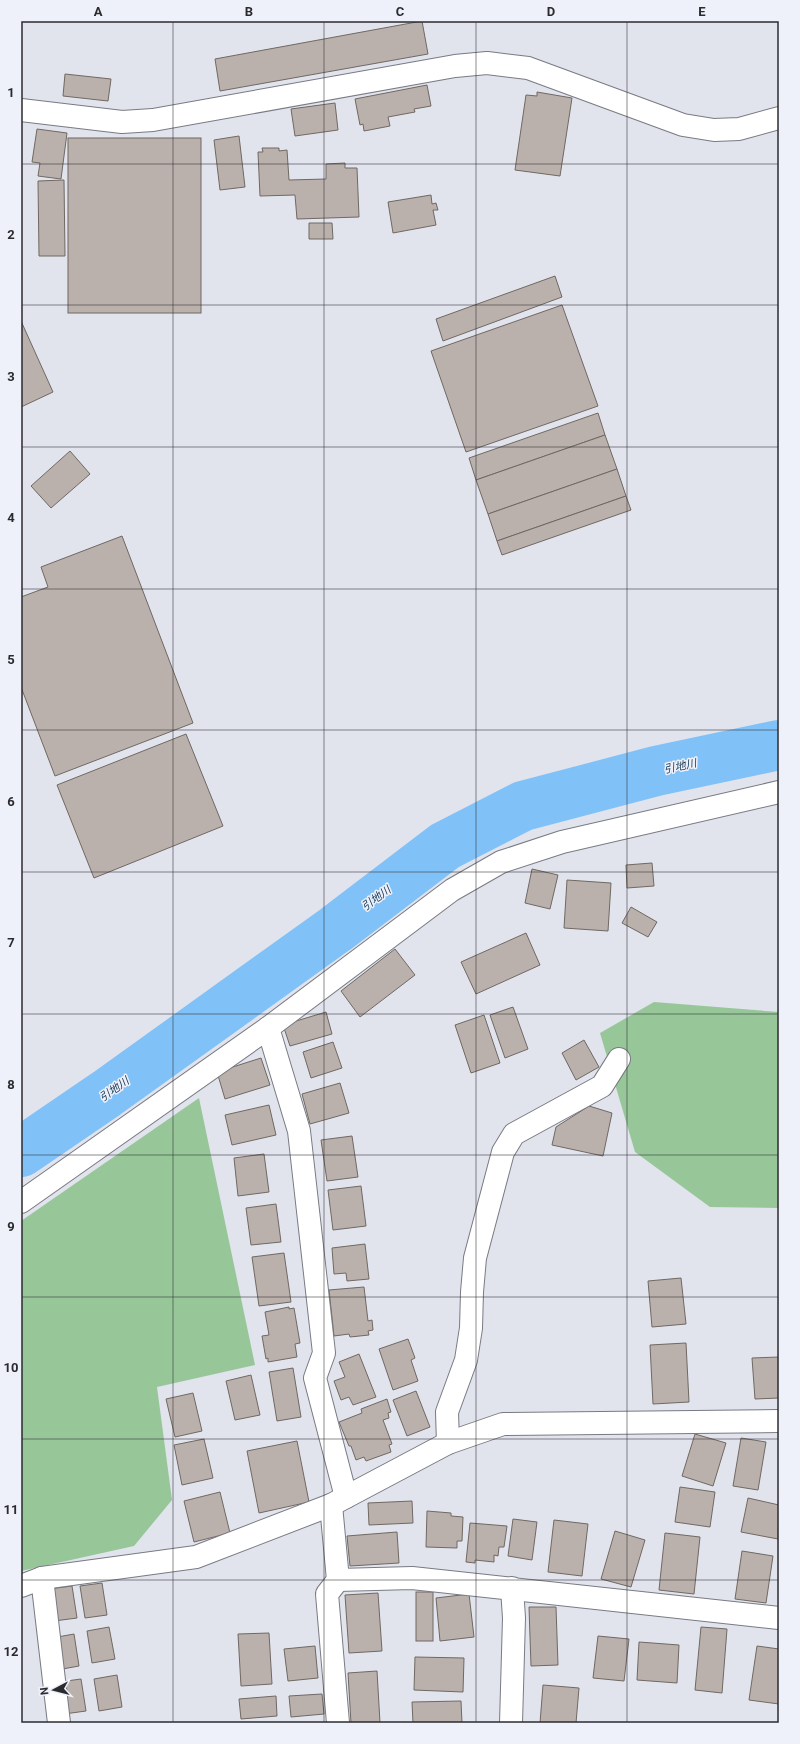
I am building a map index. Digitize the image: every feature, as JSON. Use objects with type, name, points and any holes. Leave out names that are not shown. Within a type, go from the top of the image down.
[{"type":"street","points":[[21,110],[95,120],[122,122],[153,120],[448,67],[487,63],[528,68],[683,125],[714,130],[739,129],[779,118]]},
{"type":"street","points":[[23,1196],[268,1028],[452,890],[501,862],[562,842],[779,792]]},
{"type":"street","points":[[268,1028],[299,1131],[324,1353],[315,1378],[339,1501],[338,1580],[327,1594],[338,1723]]},
{"type":"street","points":[[448,1443],[447,1412],[466,1360],[471,1328],[475,1258],[503,1152],[514,1134],[602,1086],[619,1059]]},
{"type":"street","points":[[21,1586],[42,1578],[196,1557],[339,1501],[448,1443],[503,1424],[779,1420]]},
{"type":"street","points":[[42,1578],[60,1723]]},
{"type":"street","points":[[338,1580],[412,1578],[779,1618]]},
{"type":"street","points":[[511,1723],[514,1618],[512,1588]]},
{"type":"green space","points":[[654,1002],[779,1012],[779,1208],[710,1207],[635,1152],[600,1033]]},
{"type":"green space","points":[[199,1098],[255,1365],[157,1387],[172,1500],[134,1546],[21,1571],[21,1221]]},
{"type":"building","points":[[422,21],[428,54],[220,91],[215,59]]},
{"type":"building","points":[[65,74],[111,79],[108,101],[63,96]]},
{"type":"building","points":[[427,85],[431,106],[414,109],[415,112],[388,117],[390,126],[364,131],[363,124],[360,125],[355,99]]},
{"type":"building","points":[[537,92],[572,98],[560,176],[515,170],[526,95],[537,96]]},
{"type":"building","points":[[335,103],[338,130],[295,136],[291,109]]},
{"type":"building","points":[[37,129],[67,133],[61,179],[38,176],[40,163],[32,162]]},
{"type":"building","points":[[239,136],[245,187],[220,190],[214,140]]},
{"type":"building","points":[[68,138],[201,138],[201,313],[68,313]]},
{"type":"building","points":[[262,148],[279,148],[279,151],[287,150],[289,180],[326,179],[326,164],[345,163],[345,168],[357,168],[359,217],[297,219],[295,195],[260,196],[258,152],[263,152]]},
{"type":"building","points":[[64,180],[65,256],[39,256],[38,181]]},
{"type":"building","points":[[431,195],[432,204],[436,203],[438,210],[433,210],[436,225],[393,233],[388,202]]},
{"type":"building","points":[[309,223],[332,223],[333,239],[309,239]]},
{"type":"building","points":[[555,276],[562,297],[443,341],[436,319]]},
{"type":"building","points":[[562,305],[598,406],[466,452],[431,351]]},
{"type":"building","points":[[21,321],[53,392],[21,407]]},
{"type":"building","points":[[598,413],[605,435],[476,480],[469,458]]},
{"type":"building","points":[[605,435],[617,469],[488,514],[476,480]]},
{"type":"building","points":[[70,451],[90,474],[51,508],[31,486]]},
{"type":"building","points":[[617,469],[626,496],[497,541],[488,514]]},
{"type":"building","points":[[626,496],[631,510],[502,555],[497,541]]},
{"type":"building","points":[[122,536],[193,723],[55,776],[21,687],[21,597],[48,587],[41,567]]},
{"type":"building","points":[[186,734],[223,826],[94,878],[57,785]]},
{"type":"building","points":[[652,863],[654,886],[627,888],[626,865]]},
{"type":"building","points":[[532,869],[558,875],[550,909],[525,903]]},
{"type":"building","points":[[567,880],[611,883],[608,931],[564,928]]},
{"type":"building","points":[[631,907],[657,922],[648,937],[622,923]]},
{"type":"building","points":[[526,933],[540,965],[476,994],[461,962]]},
{"type":"building","points":[[395,949],[415,975],[360,1017],[341,991]]},
{"type":"building","points":[[513,1007],[528,1049],[505,1058],[490,1015]]},
{"type":"building","points":[[326,1012],[332,1034],[290,1046],[283,1025]]},
{"type":"building","points":[[484,1015],[500,1063],[471,1073],[455,1025]]},
{"type":"building","points":[[584,1040],[599,1067],[576,1080],[562,1053]]},
{"type":"building","points":[[333,1042],[342,1068],[311,1078],[303,1052]]},
{"type":"building","points":[[261,1058],[270,1085],[225,1099],[217,1072]]},
{"type":"building","points":[[340,1083],[349,1113],[310,1124],[302,1094]]},
{"type":"building","points":[[269,1105],[276,1135],[232,1145],[225,1115]]},
{"type":"building","points":[[589,1106],[612,1113],[603,1156],[552,1145],[556,1127]]},
{"type":"building","points":[[352,1136],[358,1177],[327,1181],[321,1140]]},
{"type":"building","points":[[264,1154],[269,1192],[238,1196],[234,1158]]},
{"type":"building","points":[[361,1186],[366,1226],[333,1230],[328,1190]]},
{"type":"building","points":[[276,1204],[281,1242],[251,1245],[246,1208]]},
{"type":"building","points":[[365,1244],[369,1279],[347,1281],[346,1273],[334,1274],[332,1248]]},
{"type":"building","points":[[284,1253],[291,1302],[259,1306],[252,1257]]},
{"type":"building","points":[[681,1278],[686,1324],[652,1327],[648,1281]]},
{"type":"building","points":[[364,1287],[368,1321],[372,1320],[373,1330],[368,1331],[369,1335],[350,1337],[349,1334],[334,1336],[329,1290]]},
{"type":"building","points":[[289,1307],[289,1309],[294,1308],[300,1343],[295,1344],[297,1357],[268,1362],[268,1358],[266,1359],[262,1336],[269,1335],[265,1312]]},
{"type":"building","points":[[408,1339],[415,1358],[411,1360],[418,1381],[393,1390],[379,1349]]},
{"type":"building","points":[[686,1343],[689,1402],[653,1404],[650,1345]]},
{"type":"building","points":[[359,1354],[376,1397],[353,1405],[349,1397],[341,1400],[334,1381],[345,1377],[339,1362]]},
{"type":"building","points":[[779,1357],[779,1398],[755,1399],[752,1358]]},
{"type":"building","points":[[293,1368],[301,1417],[277,1421],[269,1372]]},
{"type":"building","points":[[251,1375],[260,1415],[235,1420],[226,1381]]},
{"type":"building","points":[[416,1391],[430,1427],[407,1436],[393,1400]]},
{"type":"building","points":[[193,1393],[202,1431],[175,1437],[166,1399]]},
{"type":"building","points":[[387,1399],[391,1412],[388,1413],[389,1418],[383,1420],[392,1444],[389,1445],[391,1452],[366,1461],[364,1457],[356,1460],[339,1422],[362,1413],[361,1409]]},
{"type":"building","points":[[695,1434],[726,1443],[713,1486],[682,1476]]},
{"type":"building","points":[[741,1438],[766,1442],[758,1490],[733,1486]]},
{"type":"building","points":[[204,1439],[213,1478],[182,1485],[174,1445]]},
{"type":"building","points":[[297,1441],[309,1502],[259,1513],[247,1451]]},
{"type":"building","points":[[680,1487],[715,1492],[710,1527],[675,1522]]},
{"type":"building","points":[[220,1492],[230,1533],[194,1542],[184,1501]]},
{"type":"building","points":[[748,1498],[779,1505],[778,1539],[741,1532]]},
{"type":"building","points":[[412,1501],[413,1523],[369,1525],[368,1503]]},
{"type":"building","points":[[427,1511],[451,1513],[451,1516],[463,1517],[462,1541],[457,1541],[457,1548],[426,1547]]},
{"type":"building","points":[[513,1519],[537,1522],[532,1560],[508,1556]]},
{"type":"building","points":[[554,1520],[588,1524],[582,1576],[548,1572]]},
{"type":"building","points":[[470,1523],[507,1526],[504,1547],[499,1547],[498,1556],[494,1555],[494,1562],[475,1560],[475,1563],[466,1562]]},
{"type":"building","points":[[615,1531],[645,1540],[631,1587],[601,1579]]},
{"type":"building","points":[[397,1532],[399,1563],[350,1566],[347,1536]]},
{"type":"building","points":[[665,1533],[700,1537],[694,1594],[659,1590]]},
{"type":"building","points":[[742,1551],[773,1556],[766,1603],[735,1599]]},
{"type":"building","points":[[102,1583],[107,1615],[85,1618],[80,1586]]},
{"type":"building","points":[[72,1586],[77,1618],[54,1621],[49,1589]]},
{"type":"building","points":[[416,1592],[433,1592],[433,1641],[416,1641]]},
{"type":"building","points":[[378,1593],[382,1651],[349,1653],[345,1595]]},
{"type":"building","points":[[469,1594],[474,1637],[440,1641],[436,1598]]},
{"type":"building","points":[[529,1607],[556,1607],[558,1665],[531,1666]]},
{"type":"building","points":[[109,1627],[115,1659],[92,1663],[87,1631]]},
{"type":"building","points":[[701,1627],[727,1629],[722,1693],[695,1690]]},
{"type":"building","points":[[269,1633],[272,1684],[241,1686],[238,1634]]},
{"type":"building","points":[[74,1634],[79,1666],[57,1670],[52,1638]]},
{"type":"building","points":[[598,1636],[629,1639],[624,1681],[593,1678]]},
{"type":"building","points":[[639,1642],[679,1645],[677,1683],[637,1680]]},
{"type":"building","points":[[315,1646],[318,1678],[288,1681],[284,1649]]},
{"type":"building","points":[[757,1646],[779,1649],[779,1704],[749,1700]]},
{"type":"building","points":[[415,1657],[464,1658],[463,1692],[414,1690]]},
{"type":"building","points":[[377,1671],[380,1723],[351,1723],[348,1673]]},
{"type":"building","points":[[117,1675],[122,1707],[99,1711],[94,1679]]},
{"type":"building","points":[[81,1679],[86,1711],[64,1714],[59,1682]]},
{"type":"building","points":[[543,1685],[579,1688],[576,1723],[540,1723]]},
{"type":"building","points":[[322,1694],[324,1714],[291,1717],[289,1696]]},
{"type":"building","points":[[276,1696],[277,1716],[241,1719],[239,1699]]},
{"type":"building","points":[[461,1701],[462,1723],[413,1723],[412,1702]]},
{"type":"waterway","name":"引地川","points":[[21,1152],[106,1094],[336,929],[445,846],[523,806],[656,771],[779,745]]}]
